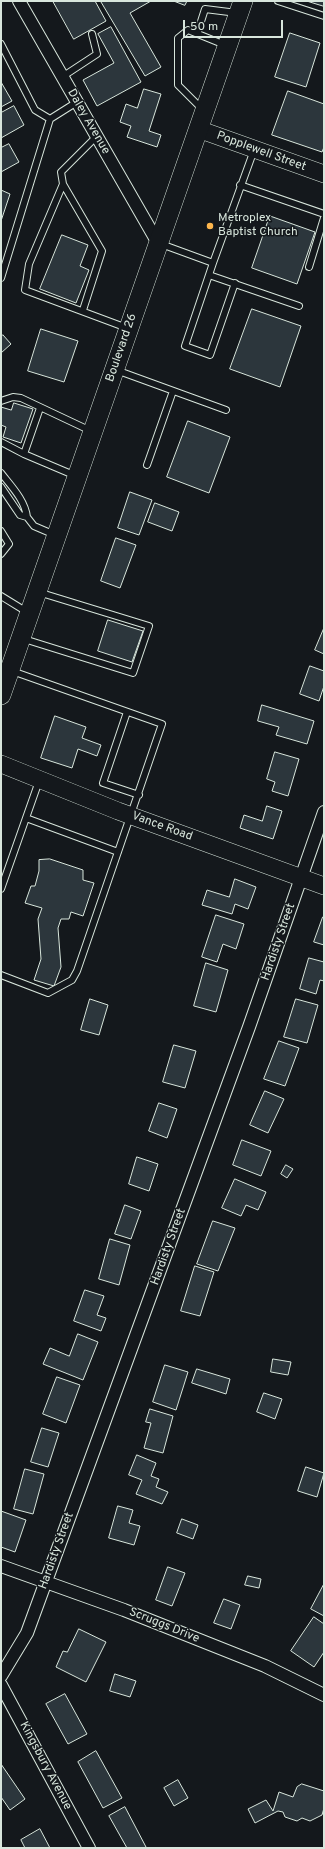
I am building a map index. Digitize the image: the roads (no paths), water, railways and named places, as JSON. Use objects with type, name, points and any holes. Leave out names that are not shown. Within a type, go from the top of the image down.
[{"type":"main road","name":"Boulevard 26","points":[[1,695],[241,7]]},
{"type":"street","name":"Daley Avenue","points":[[19,1],[158,243]]},
{"type":"street","name":"Popplewell Street","points":[[198,129],[324,174]]},
{"type":"street","name":"Vance Road","points":[[1,764],[132,816],[324,886]]},
{"type":"street","name":"Hardisty Street","points":[[1,1676],[27,1633],[246,1035],[324,812]]},
{"type":"street","name":"Scruggs Drive","points":[[1,1566],[124,1610],[265,1666],[324,1695]]},
{"type":"street","name":"Kingsbury Avenue","points":[[1,1685],[89,1848]]},
{"type":"lane","points":[[197,34],[207,1]]},
{"type":"lane","points":[[278,1],[324,16]]},
{"type":"lane","points":[[205,8],[241,7]]},
{"type":"lane","points":[[204,112],[178,85],[178,38],[188,30],[227,46]]},
{"type":"lane","points":[[62,77],[97,54],[92,34]]},
{"type":"lane","points":[[1,44],[35,110],[50,119]]},
{"type":"lane","points":[[1,278],[50,119],[77,102]]},
{"type":"lane","points":[[83,310],[102,252],[63,184],[61,172],[97,136]]},
{"type":"lane","points":[[234,283],[210,354],[185,346],[240,185],[254,149]]},
{"type":"lane","points":[[63,184],[29,264],[25,290],[83,310],[128,328]]},
{"type":"lane","points":[[240,185],[324,214]]},
{"type":"lane","points":[[309,267],[324,218]]},
{"type":"lane","points":[[158,243],[213,263]]},
{"type":"lane","points":[[209,275],[299,306]]},
{"type":"lane","points":[[114,369],[226,410]]},
{"type":"lane","points":[[147,464],[173,391]]},
{"type":"lane","points":[[1,401],[12,397],[21,398],[92,432]]},
{"type":"lane","points":[[24,454],[40,408]]},
{"type":"lane","points":[[1,442],[24,454],[77,477]]},
{"type":"lane","points":[[1,473],[18,494],[26,510],[27,517],[34,526],[57,535]]},
{"type":"lane","points":[[1,487],[20,515],[27,517]]},
{"type":"lane","points":[[1,531],[9,544],[1,554]]},
{"type":"lane","points":[[21,638],[133,673],[148,626],[37,591]]},
{"type":"lane","points":[[1,596],[29,613]]},
{"type":"lane","points":[[1,975],[48,993],[72,980],[77,971],[132,816],[162,724],[10,670]]},
{"type":"lane","points":[[127,712],[103,783],[139,795]]},
{"type":"lane","points":[[1,889],[39,780]]},
{"type":"lane","points":[[26,818],[118,852]]},
{"type":"place","name":"Metroplex Baptist Church","points":[[210,226]]}]
